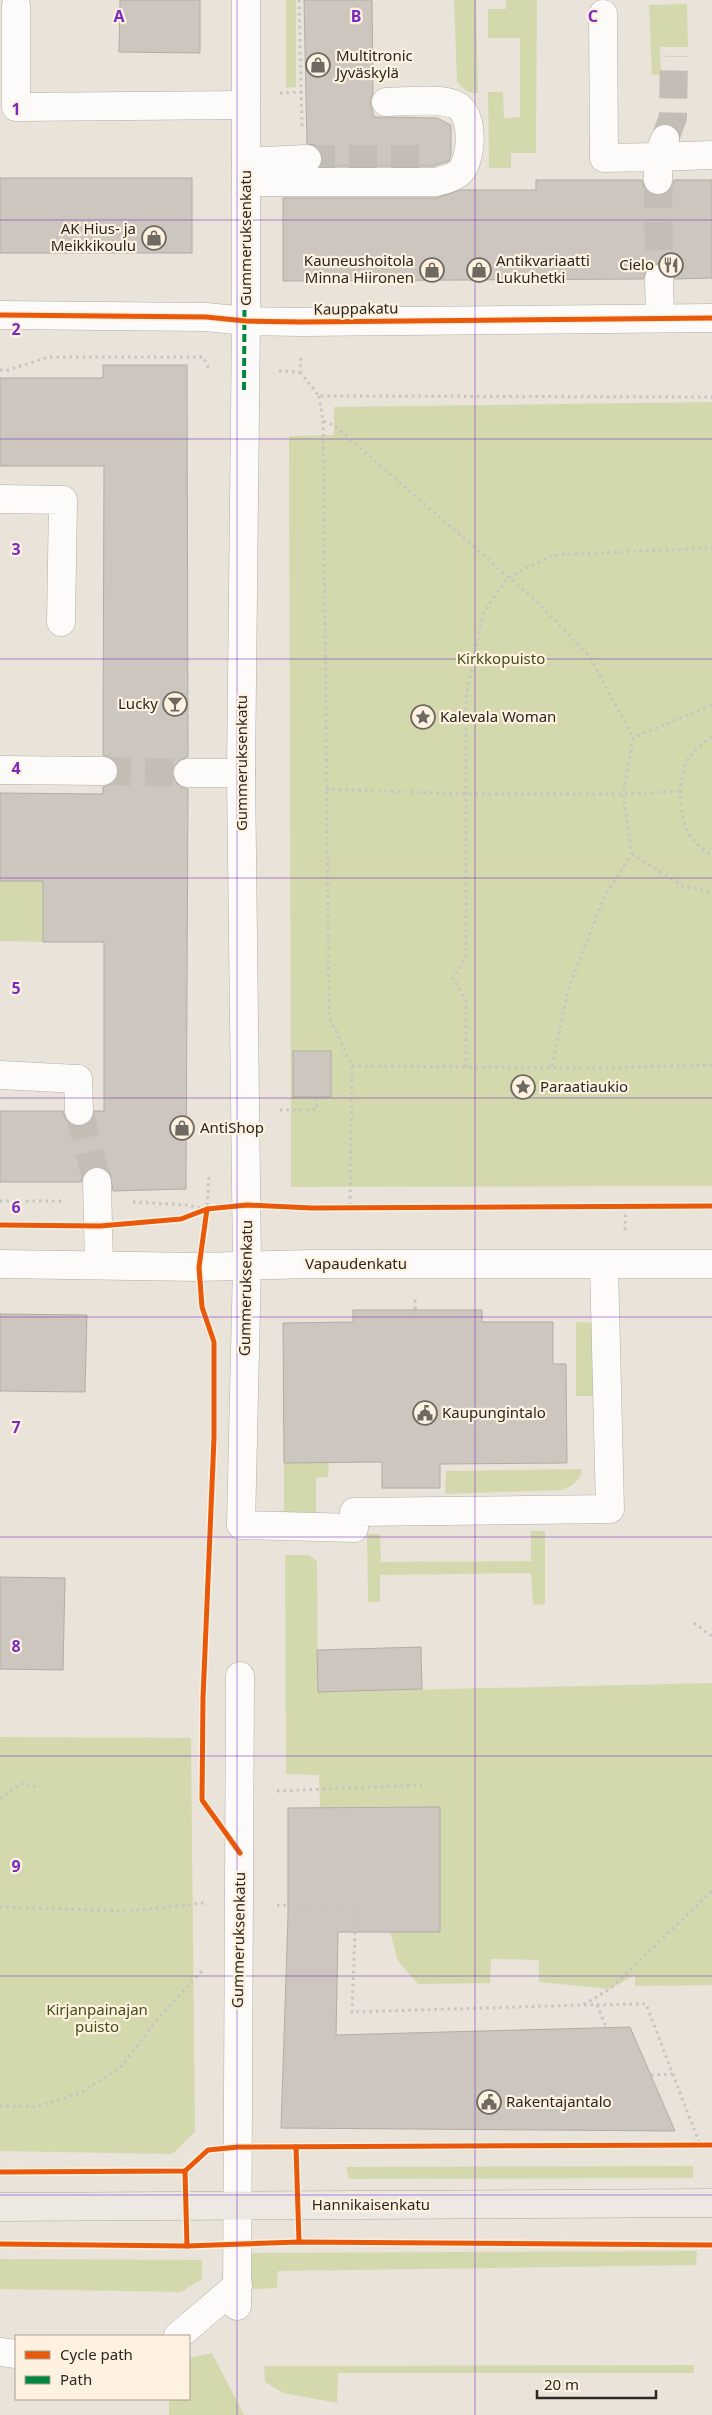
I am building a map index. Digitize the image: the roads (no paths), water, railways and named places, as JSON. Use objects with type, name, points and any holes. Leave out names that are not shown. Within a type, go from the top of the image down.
[{"type":"main road","name":"Hannikaisenkatu","points":[[0,2206],[712,2203]]},
{"type":"street","name":"Gummeruksenkatu","points":[[246,0],[246,321],[241,773],[247,1265],[241,1525],[354,1528],[354,1512],[610,1509],[604,1265]]},
{"type":"street","points":[[16,6],[16,107],[246,105]]},
{"type":"street","points":[[602,14],[604,158],[660,159],[712,155]]},
{"type":"street","points":[[246,172],[436,182],[451,178],[463,170],[468,156],[468,125],[465,112],[448,101],[386,102]]},
{"type":"street","points":[[246,172],[305,159]]},
{"type":"street","points":[[659,279],[660,318]]},
{"type":"street","name":"Kauppakatu","points":[[0,315],[206,317],[246,321],[302,322],[712,318]]},
{"type":"street","points":[[0,499],[63,500],[61,622]]},
{"type":"street","points":[[0,770],[103,771]]},
{"type":"street","points":[[188,773],[241,773]]},
{"type":"street","points":[[0,1075],[78,1079],[79,1111]]},
{"type":"street","points":[[97,1182],[99,1265]]},
{"type":"street","name":"Vapaudenkatu","points":[[0,1264],[199,1267],[247,1265],[712,1264]]},
{"type":"street","name":"Gummeruksenkatu","points":[[179,2335],[237,2296],[239,2205],[240,1676]]},
{"type":"street","points":[[0,2352],[15,2354]]},
{"type":"tunnel","points":[[665,139],[673,117],[674,56]]},
{"type":"tunnel","points":[[307,159],[432,159]]},
{"type":"tunnel","points":[[658,180],[659,279]]},
{"type":"tunnel","points":[[103,771],[188,773]]},
{"type":"tunnel","points":[[79,1111],[97,1182]]},
{"type":"place","name":"Multitronic Jyväskylä","points":[[318,65]]},
{"type":"place","name":"AK Hius- ja Meikkikoulu","points":[[154,238]]},
{"type":"place","name":"Cielo","points":[[671,265]]},
{"type":"place","name":"Kauneushoitola Minna Hiironen","points":[[432,270]]},
{"type":"place","name":"Antikvariaatti Lukuhetki","points":[[479,270]]},
{"type":"place","name":"Lucky","points":[[175,704]]},
{"type":"place","name":"Kalevala Woman","points":[[423,717]]},
{"type":"place","name":"Paraatiaukio","points":[[523,1087]]},
{"type":"place","name":"AntiShop","points":[[182,1128]]},
{"type":"place","name":"Kaupungintalo","points":[[425,1413]]},
{"type":"place","name":"Rakentajantalo","points":[[489,2102]]},
{"type":"park label","name":"Kirkkopuisto","points":[[501,659]]},
{"type":"park label","name":"Kirjanpainajan puisto","points":[[97,2018]]}]
